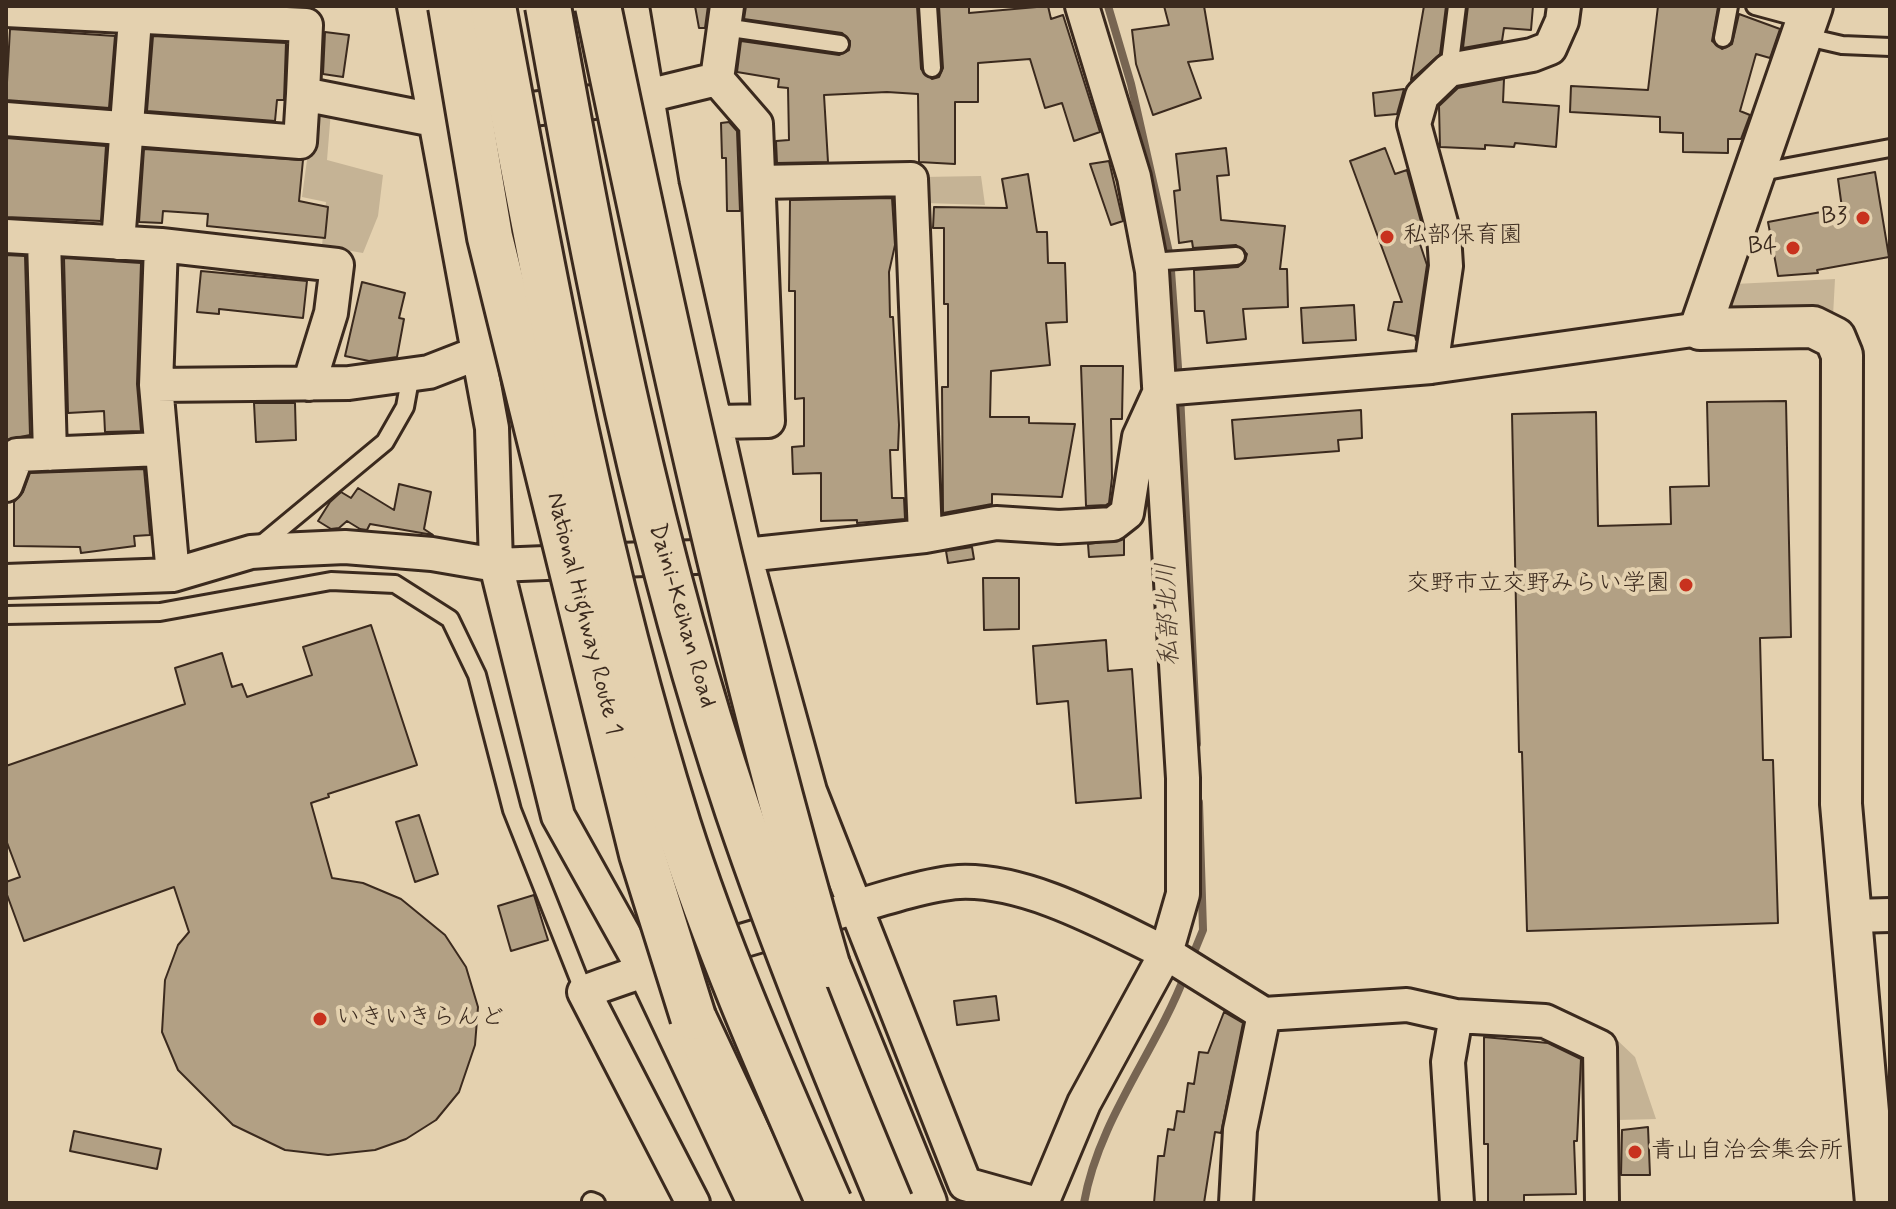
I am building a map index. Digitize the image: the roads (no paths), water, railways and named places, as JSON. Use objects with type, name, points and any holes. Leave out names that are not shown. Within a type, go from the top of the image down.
[{"type":"highway","name":"National Highway Route 1","points":[[451,6],[490,237],[642,854],[693,1017],[780,1203]]},
{"type":"highway","points":[[493,6],[586,482],[635,682],[679,828],[728,962],[829,1203]]},
{"type":"highway","name":"Daini-Keihan Road","points":[[548,6],[581,194],[640,468],[693,665],[738,810],[784,942],[890,1203]]},
{"type":"highway","points":[[598,6],[672,358],[782,810],[827,965],[924,1203]]},
{"type":"street","points":[[414,6],[492,428],[496,565],[558,816],[644,970],[754,1203]]},
{"type":"street","points":[[632,6],[662,186],[745,555],[810,791],[965,1184],[1033,1203]]},
{"type":"street","points":[[1042,1203],[1084,1103],[1166,953],[1183,894],[1183,778],[1161,389],[1165,260],[1134,177],[1082,6]]},
{"type":"street","points":[[1431,367],[1443,300],[1445,244],[1414,124],[1422,96],[1449,70],[1532,55],[1550,48],[1562,21],[1564,6]]},
{"type":"street","points":[[6,10],[136,11],[306,25],[300,142],[6,119]]},
{"type":"street","points":[[118,243],[136,11]]},
{"type":"street","points":[[716,422],[768,421],[756,124],[717,79],[725,16]]},
{"type":"street","points":[[1700,329],[1806,21]]},
{"type":"street","points":[[303,94],[434,120],[647,96],[717,79]]},
{"type":"street","points":[[759,182],[911,179],[925,536]]},
{"type":"street","points":[[6,236],[161,245],[337,265],[331,313],[309,384]]},
{"type":"street","points":[[44,239],[50,454]]},
{"type":"street","points":[[161,245],[156,385],[173,575]]},
{"type":"street","points":[[1161,389],[1431,367],[1700,329],[1813,327],[1835,338],[1842,355],[1841,804],[1871,915],[1876,1203]]},
{"type":"street","points":[[156,385],[349,383],[429,372],[478,353]]},
{"type":"street","points":[[6,581],[173,575],[251,552],[345,547],[496,565],[745,555],[925,536],[996,523],[1059,527],[1113,524],[1127,513],[1139,437],[1161,389]]},
{"type":"street","points":[[6,485],[17,455],[161,449]]},
{"type":"street","points":[[693,1203],[584,992],[644,970],[855,907],[959,882],[1010,887],[1089,915],[1166,953],[1264,1014],[1407,1005],[1456,1016],[1545,1021],[1600,1047],[1602,1203]]},
{"type":"street","points":[[1236,1203],[1240,1130],[1264,1014]]},
{"type":"street","points":[[1456,1016],[1448,1062],[1457,1203]]},
{"type":"lane","points":[[928,6],[932,68]]},
{"type":"lane","points":[[1449,70],[1457,6]]},
{"type":"lane","points":[[1723,38],[1729,6]]},
{"type":"lane","points":[[1755,6],[1806,21],[1842,45],[1890,47]]},
{"type":"lane","points":[[725,16],[840,44]]},
{"type":"lane","points":[[1754,173],[1890,148]]},
{"type":"lane","points":[[1165,260],[1236,256]]},
{"type":"lane","points":[[251,552],[385,442],[405,407],[411,374]]},
{"type":"lane","points":[[6,615],[160,612],[331,581],[395,584],[450,619],[477,675],[512,810],[584,992]]},
{"type":"waterway","name":"私部北川","points":[[1108,6],[1131,84],[1170,257],[1179,381]]},
{"type":"waterway","name":"私部北川","points":[[1180,394],[1197,744]]},
{"type":"waterway","name":"私部北川","points":[[1190,962],[1203,930],[1199,802]]},
{"type":"waterway","name":"私部北川","points":[[1084,1203],[1091,1173],[1114,1115],[1185,975]]},
{"type":"place","name":"B3","points":[[1863,218]]},
{"type":"place","name":"私部保育園","points":[[1387,237]]},
{"type":"place","name":"B4","points":[[1793,248]]},
{"type":"place","name":"交野市立交野みらい学園","points":[[1686,585]]},
{"type":"place","name":"いきいきらんど","points":[[320,1019]]},
{"type":"place","name":"青山自治会集会所","points":[[1635,1152]]}]
